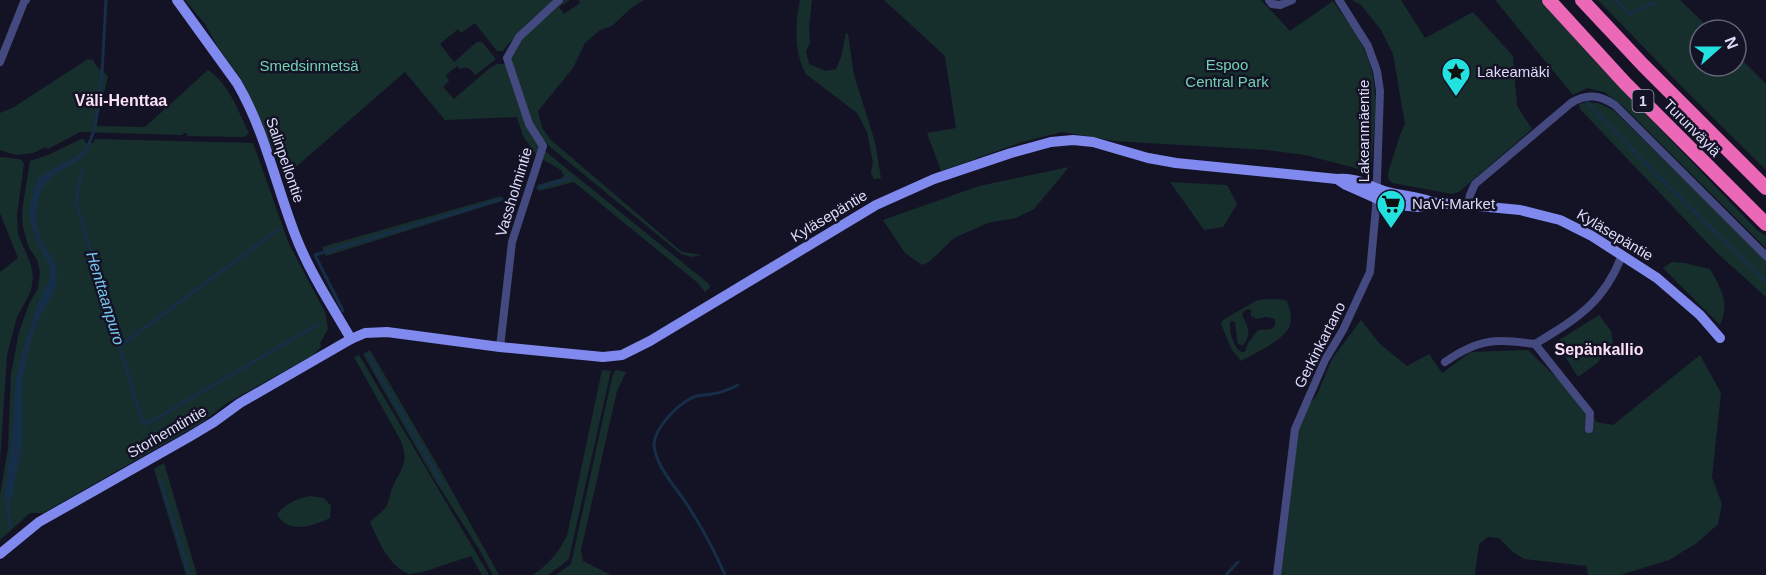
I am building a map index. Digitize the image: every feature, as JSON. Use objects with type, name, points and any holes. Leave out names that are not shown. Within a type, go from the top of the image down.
[{"type":"highway","name":"Turunväylä","points":[[1549,0],[1625,83],[1766,224]]},
{"type":"highway","name":"Turunväylä","points":[[1582,0],[1643,65],[1766,188]]},
{"type":"main road","name":"Salinpellontie","points":[[177,0],[237,83],[248,102],[297,240],[351,339]]},
{"type":"main road","name":"Kyläsepäntie","points":[[351,339],[365,333],[387,332],[500,347],[603,357],[622,355],[650,341],[890,198],[934,179],[1011,153],[1051,142],[1073,140],[1093,142],[1148,158],[1176,163],[1337,179],[1346,185],[1377,194],[1389,204],[1418,207],[1436,203],[1468,205],[1520,210],[1560,220],[1592,236],[1657,278],[1692,307],[1720,338]]},
{"type":"main road","name":"Storhemtintie","points":[[0,554],[39,522],[214,422],[240,403],[351,339]]},
{"type":"street","points":[[0,62],[26,0]]},
{"type":"street","name":"Vassholmintie","points":[[500,347],[512,242],[543,146],[529,124],[507,58],[519,37],[559,0]]},
{"type":"street","points":[[1269,0],[1272,4],[1280,5],[1292,0]]},
{"type":"street","name":"Lakeanmäentie","points":[[1339,0],[1368,46],[1377,71],[1380,91],[1377,194]]},
{"type":"street","points":[[1468,205],[1475,184],[1571,102],[1579,98],[1596,96],[1615,105],[1766,256]]},
{"type":"street","name":"Gerkinkartano","points":[[1277,575],[1295,429],[1325,360],[1343,330],[1370,272],[1377,194]]},
{"type":"street","points":[[1445,362],[1463,350],[1485,342],[1508,341],[1535,344],[1582,314],[1599,298],[1611,280],[1622,255]]},
{"type":"street","points":[[1535,344],[1590,413],[1589,429]]},
{"type":"green space","name":"Smedsinmetsä","points":[[185,0],[557,0],[503,51],[497,51],[475,23],[461,33],[458,29],[440,44],[454,62],[477,42],[482,42],[496,59],[475,75],[469,68],[460,69],[457,66],[446,75],[449,81],[443,87],[454,99],[491,67],[506,64],[542,147],[538,157],[523,136],[517,117],[445,120],[405,72],[290,172],[287,182],[242,80],[219,49],[205,24]]},
{"type":"green space","points":[[564,0],[570,0],[559,7],[564,14],[580,3],[579,0],[644,0],[631,8],[612,26],[600,30],[585,43],[573,68],[538,111],[542,128],[551,140],[682,252],[702,255],[691,257],[681,254],[548,145],[535,130],[511,60],[519,42],[525,35]]},
{"type":"green space","points":[[800,0],[812,0],[810,43],[806,51],[809,64],[826,71],[836,69],[846,33],[848,34],[854,75],[875,142],[881,178],[874,179],[871,173],[873,162],[867,132],[857,113],[806,74],[802,66],[797,38]]},
{"type":"green space","name":"Espoo Central Park","points":[[884,0],[1261,0],[1290,31],[1333,1],[1362,45],[1372,74],[1375,111],[1372,161],[1369,171],[1366,174],[1359,169],[1305,155],[1267,150],[1114,141],[1062,132],[1022,142],[941,171],[927,133],[956,128],[945,56]]},
{"type":"green space","points":[[1352,0],[1401,0],[1425,38],[1473,12],[1513,56],[1517,106],[1532,129],[1459,192],[1452,194],[1392,183],[1388,173],[1405,124],[1393,54],[1381,30],[1361,5]]},
{"type":"green space","points":[[1495,0],[1541,0],[1595,61],[1757,230],[1766,236],[1766,248],[1622,105],[1604,92],[1587,88],[1573,95]]},
{"type":"green space","points":[[1598,0],[1680,0],[1699,18],[1688,18],[1688,78],[1748,78],[1748,66],[1766,84],[1766,170]]},
{"type":"green space","points":[[88,59],[93,60],[97,67],[108,76],[96,126],[145,127],[208,70],[228,91],[249,134],[243,137],[187,136],[187,133],[183,135],[80,132],[48,149],[46,147],[33,153],[16,155],[0,150],[0,113],[14,107]]},
{"type":"green space","points":[[1598,103],[1613,110],[1766,260],[1766,297],[1716,252],[1580,109],[1579,104]]},
{"type":"green space","points":[[81,139],[86,143],[93,143],[95,139],[253,143],[289,244],[325,312],[328,329],[320,343],[321,347],[313,355],[227,403],[201,423],[43,513],[30,513],[0,540],[0,495],[8,448],[11,374],[19,332],[29,304],[38,288],[40,272],[37,260],[28,246],[23,227],[22,211],[30,161]]},
{"type":"green space","points":[[545,151],[710,287],[705,292],[698,283],[574,182],[539,191],[537,185],[562,178],[564,175],[561,170],[542,159]]},
{"type":"green space","points":[[0,157],[20,159],[24,163],[17,215],[18,234],[31,265],[33,277],[31,291],[17,317],[7,355],[0,462],[0,272],[18,258],[0,213]]},
{"type":"green space","points":[[1069,167],[1034,209],[1016,218],[988,223],[954,238],[929,262],[922,265],[905,253],[883,220],[979,186]]},
{"type":"green space","points":[[1170,182],[1227,185],[1237,204],[1223,227],[1204,230]]},
{"type":"green space","points":[[501,196],[502,201],[326,256],[322,247]]},
{"type":"green space","points":[[1672,262],[1710,269],[1723,296],[1724,310],[1720,325],[1663,268]]},
{"type":"green space","points":[[1265,299],[1287,301],[1290,325],[1276,341],[1241,361],[1232,350],[1221,324],[1223,320],[1256,301]],"holes":[[[1251,310],[1251,316],[1257,319],[1266,317],[1275,319],[1275,326],[1271,329],[1258,330],[1248,343],[1245,352],[1241,352],[1232,338],[1230,322],[1235,322],[1238,344],[1243,345],[1248,330],[1242,315],[1244,311]]]},
{"type":"green space","points":[[1599,315],[1611,331],[1613,343],[1597,363],[1578,377],[1556,342]]},
{"type":"green space","points":[[1361,320],[1380,344],[1407,366],[1429,354],[1442,373],[1471,352],[1528,350],[1591,411],[1596,422],[1613,425],[1700,355],[1721,393],[1712,477],[1722,504],[1718,524],[1697,543],[1669,560],[1620,575],[1588,575],[1587,566],[1524,559],[1499,538],[1488,537],[1479,544],[1475,575],[1277,575],[1301,415],[1317,395],[1332,359]]},
{"type":"green space","points":[[370,350],[499,575],[493,575],[433,477],[363,354]]},
{"type":"green space","points":[[359,355],[489,575],[482,575],[471,556],[423,572],[409,574],[395,565],[385,552],[370,522],[387,505],[403,465],[404,455],[401,441],[354,357]]},
{"type":"green space","points":[[602,370],[611,371],[569,558],[548,575],[533,575],[553,558],[567,536]]},
{"type":"green space","points":[[616,370],[626,372],[617,391],[581,550],[583,561],[611,575],[556,575],[571,564],[611,382]]},
{"type":"green space","points":[[164,463],[197,575],[186,575],[154,469]]},
{"type":"green space","points":[[310,496],[324,498],[331,506],[330,518],[309,526],[294,527],[282,521],[277,514],[292,502]]},
{"type":"water","points":[[88,143],[91,143],[81,158],[57,173],[43,186],[37,202],[36,215],[41,239],[56,265],[57,281],[35,328],[29,350],[22,387],[21,447],[13,495],[11,499],[6,499],[4,495],[12,434],[16,376],[36,307],[50,273],[48,262],[32,227],[29,210],[39,177],[77,156]]},
{"type":"waterway","name":"Henttaanpuro","points":[[88,146],[95,128],[102,73],[106,0]]},
{"type":"waterway","points":[[1616,0],[1629,14],[1654,3]]},
{"type":"waterway","points":[[1587,102],[1655,173],[1766,282]]},
{"type":"waterway","name":"Henttaanpuro","points":[[82,170],[76,202],[145,425]]},
{"type":"waterway","points":[[538,188],[570,178]]},
{"type":"waterway","points":[[343,311],[315,255],[502,199]]},
{"type":"waterway","points":[[120,346],[279,229]]},
{"type":"waterway","points":[[144,422],[150,422],[317,325]]},
{"type":"waterway","points":[[368,355],[443,485]]},
{"type":"waterway","points":[[725,575],[700,525],[658,461],[654,445],[662,425],[684,402],[695,396],[719,393],[738,385]]},
{"type":"waterway","name":"Henttaanpuro","points":[[148,434],[151,446]]},
{"type":"waterway","name":"Henttaanpuro","points":[[160,480],[190,575]]},
{"type":"waterway","points":[[9,497],[10,528]]},
{"type":"waterway","points":[[1226,575],[1238,562]]},
{"type":"place","name":"Lakeamäki","points":[[1456,98]]},
{"type":"place","name":"NaVi-Market","points":[[1391,230]]},
{"type":"district","name":"Väli-Henttaa","points":[[121,100]]},
{"type":"district","name":"Sepänkallio","points":[[1599,349]]}]
